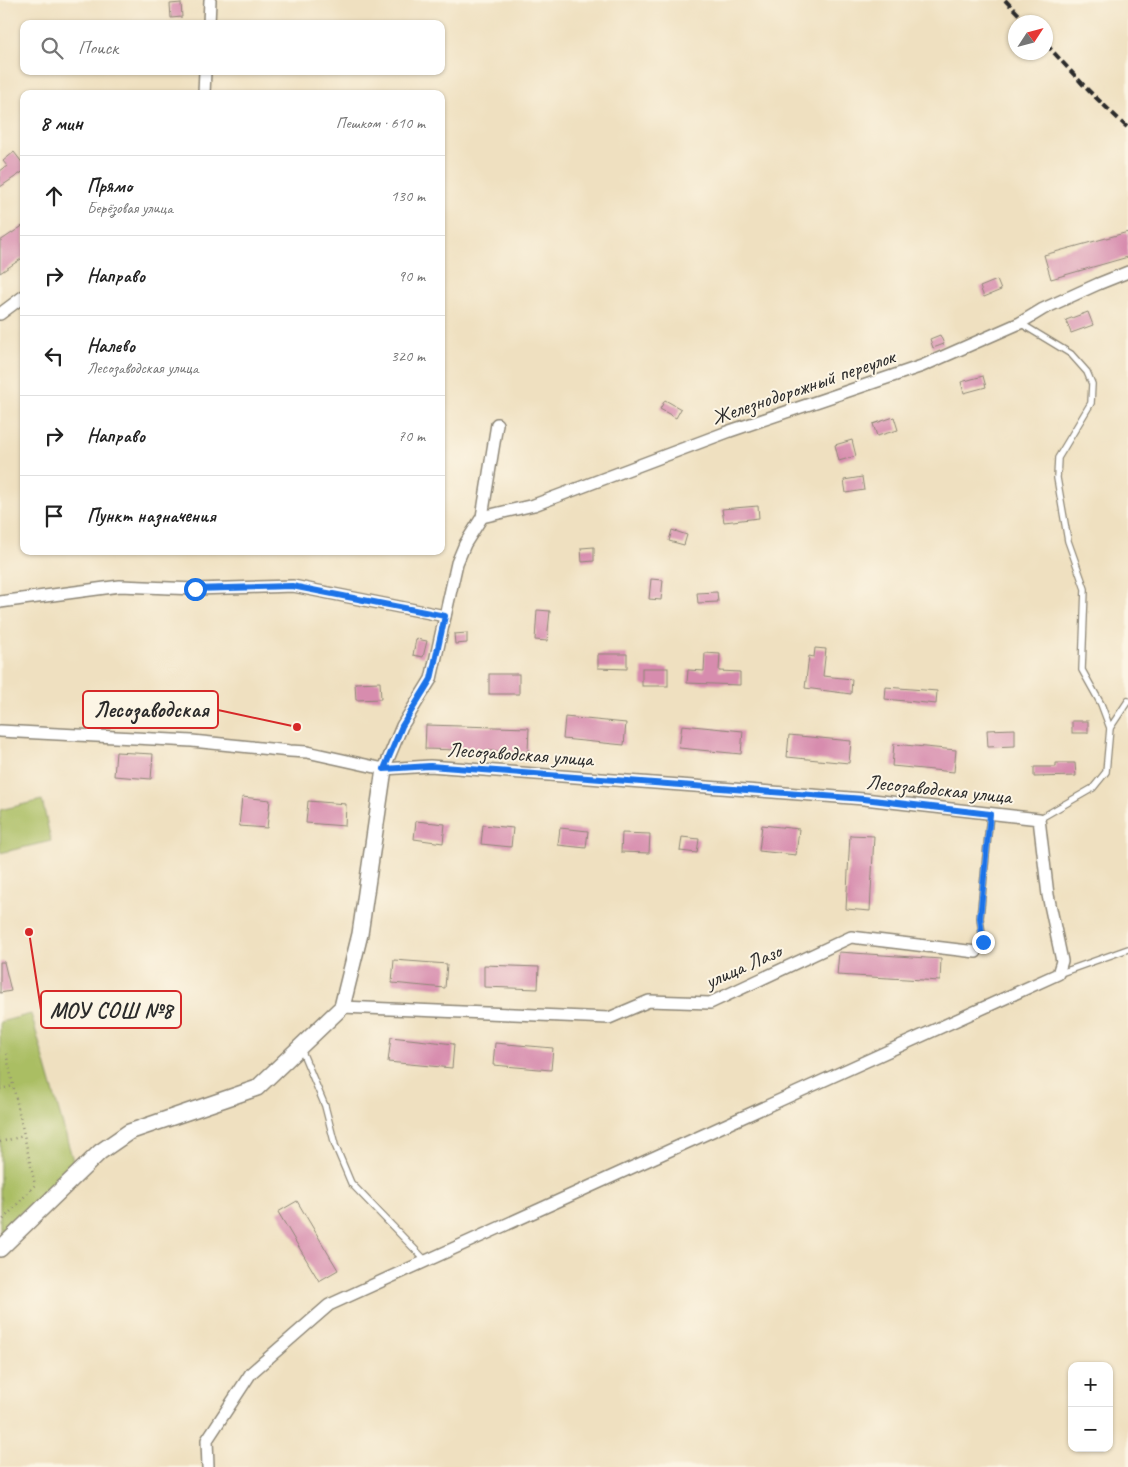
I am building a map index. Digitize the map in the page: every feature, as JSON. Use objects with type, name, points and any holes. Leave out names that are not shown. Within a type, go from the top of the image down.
[{"type":"street","points":[[208,20],[210,0]]},
{"type":"street","points":[[204,90],[205,75]]},
{"type":"street","name":"Железнодорожный переулок","points":[[482,517],[534,505],[730,430],[922,366],[1020,323],[1044,309],[1128,272]]},
{"type":"street","points":[[0,314],[20,299]]},
{"type":"street","points":[[0,1249],[100,1152],[129,1132],[257,1088],[342,1007],[360,934],[384,769],[402,726],[431,679],[457,564],[482,517],[498,424]]},
{"type":"street","points":[[0,602],[120,586],[195,589],[292,586],[445,616]]},
{"type":"street","name":"Лесозаводская улица","points":[[0,731],[192,741],[307,752],[384,769],[430,766],[864,799],[1039,819]]},
{"type":"street","points":[[208,1467],[207,1440],[251,1374],[329,1306],[1058,974],[1062,961],[1048,894],[1039,819]]},
{"type":"street","name":"улица Лазо","points":[[342,1007],[608,1018],[649,1000],[710,1003],[851,937],[976,952]]},
{"type":"lane","points":[[1020,323],[1071,354],[1087,372],[1092,384],[1092,403],[1058,458],[1057,478],[1068,541],[1085,589],[1082,670],[1101,704],[1110,728],[1106,772],[1093,788],[1039,819]]},
{"type":"lane","points":[[1110,728],[1128,700]]},
{"type":"lane","points":[[976,952],[983,942],[980,918],[990,814]]},
{"type":"lane","points":[[1058,974],[1128,949]]},
{"type":"lane","points":[[300,1047],[325,1106],[335,1145],[351,1183],[426,1262]]},
{"type":"path","points":[[0,1222],[34,1185],[6,1053]]},
{"type":"path","points":[[0,1089],[13,1086]]},
{"type":"path","points":[[0,1142],[24,1136]]},
{"type":"green space","points":[[42,800],[51,841],[0,853],[0,810]]},
{"type":"green space","points":[[31,1014],[74,1164],[0,1238],[0,1022]]},
{"type":"building","points":[[181,3],[182,17],[171,18],[170,4]]},
{"type":"building","points":[[14,152],[20,160],[20,174],[0,187],[0,171],[7,166],[3,161]]},
{"type":"building","points":[[20,228],[20,260],[0,273],[0,241]]},
{"type":"building","points":[[1128,232],[1128,257],[1051,279],[1044,255]]},
{"type":"building","points":[[997,280],[1001,290],[984,297],[980,287]]},
{"type":"building","points":[[1088,312],[1093,325],[1071,333],[1066,320]]},
{"type":"building","points":[[940,335],[944,344],[933,348],[930,339]]},
{"type":"building","points":[[983,376],[986,387],[964,393],[961,382]]},
{"type":"building","points":[[665,400],[681,409],[676,418],[660,409]]},
{"type":"building","points":[[894,417],[898,430],[877,436],[873,424]]},
{"type":"building","points":[[852,440],[856,456],[839,461],[835,445]]},
{"type":"building","points":[[862,477],[864,490],[846,493],[844,480]]},
{"type":"building","points":[[758,506],[759,518],[724,522],[722,509]]},
{"type":"building","points":[[672,530],[687,535],[684,545],[669,541]]},
{"type":"building","points":[[594,547],[594,561],[582,562],[581,548]]},
{"type":"building","points":[[651,579],[663,580],[661,600],[649,599]]},
{"type":"building","points":[[717,592],[718,602],[698,603],[697,593]]},
{"type":"building","points":[[537,610],[550,611],[547,641],[535,640]]},
{"type":"building","points":[[467,633],[467,643],[455,644],[454,634]]},
{"type":"building","points":[[416,639],[427,641],[423,657],[413,655]]},
{"type":"building","points":[[815,648],[826,649],[823,676],[852,679],[851,694],[805,688],[809,656],[814,657]]},
{"type":"building","points":[[705,653],[720,654],[719,671],[740,672],[740,685],[687,683],[688,670],[704,671]]},
{"type":"building","points":[[598,654],[627,654],[627,669],[598,668]]},
{"type":"building","points":[[642,668],[668,668],[668,686],[642,686]]},
{"type":"building","points":[[489,674],[519,674],[519,694],[489,694]]},
{"type":"building","points":[[380,682],[381,699],[356,700],[355,683]]},
{"type":"building","points":[[886,687],[937,691],[936,704],[885,699]]},
{"type":"building","points":[[565,717],[626,723],[624,745],[563,739]]},
{"type":"building","points":[[1072,721],[1088,721],[1088,733],[1072,733]]},
{"type":"building","points":[[426,725],[529,728],[528,752],[425,749]]},
{"type":"building","points":[[682,725],[743,731],[741,754],[679,748]]},
{"type":"building","points":[[1015,729],[1015,746],[988,747],[987,730]]},
{"type":"building","points":[[789,735],[851,741],[849,763],[787,757]]},
{"type":"building","points":[[894,744],[956,750],[954,772],[892,766]]},
{"type":"building","points":[[116,752],[153,754],[151,779],[114,776]]},
{"type":"building","points":[[1056,763],[1075,763],[1076,776],[1034,777],[1034,767],[1056,767]]},
{"type":"building","points":[[242,797],[270,800],[267,828],[239,826]]},
{"type":"building","points":[[308,801],[346,804],[345,826],[306,823]]},
{"type":"building","points":[[416,821],[445,824],[443,843],[414,839]]},
{"type":"building","points":[[483,825],[513,828],[511,847],[481,844]]},
{"type":"building","points":[[762,825],[799,829],[796,855],[759,851]]},
{"type":"building","points":[[560,828],[588,831],[586,848],[558,845]]},
{"type":"building","points":[[622,833],[650,834],[649,853],[621,852]]},
{"type":"building","points":[[850,835],[874,836],[870,911],[846,909]]},
{"type":"building","points":[[682,837],[699,839],[697,853],[680,851]]},
{"type":"building","points":[[839,952],[941,959],[940,981],[837,975]]},
{"type":"building","points":[[394,960],[447,964],[445,988],[392,983]]},
{"type":"building","points":[[0,962],[4,962],[11,991],[0,993]]},
{"type":"building","points":[[484,965],[539,967],[538,989],[484,987]]},
{"type":"building","points":[[391,1037],[454,1044],[452,1068],[388,1062]]},
{"type":"building","points":[[495,1043],[553,1048],[551,1070],[493,1065]]},
{"type":"building","points":[[297,1201],[338,1270],[319,1281],[278,1212]]},
{"type":"railway","points":[[1005,0],[1019,15]]},
{"type":"railway","points":[[1053,52],[1088,90],[1128,128]]},
{"type":"place","name":"Лесозаводская","points":[[297,727]]},
{"type":"place","name":"МОУ СОШ №8","points":[[29,932]]},
{"type":"route","points":[[195,589],[292,586],[445,616],[431,679],[402,726],[384,769],[430,766],[864,799],[990,814],[980,918],[983,942]]}]
